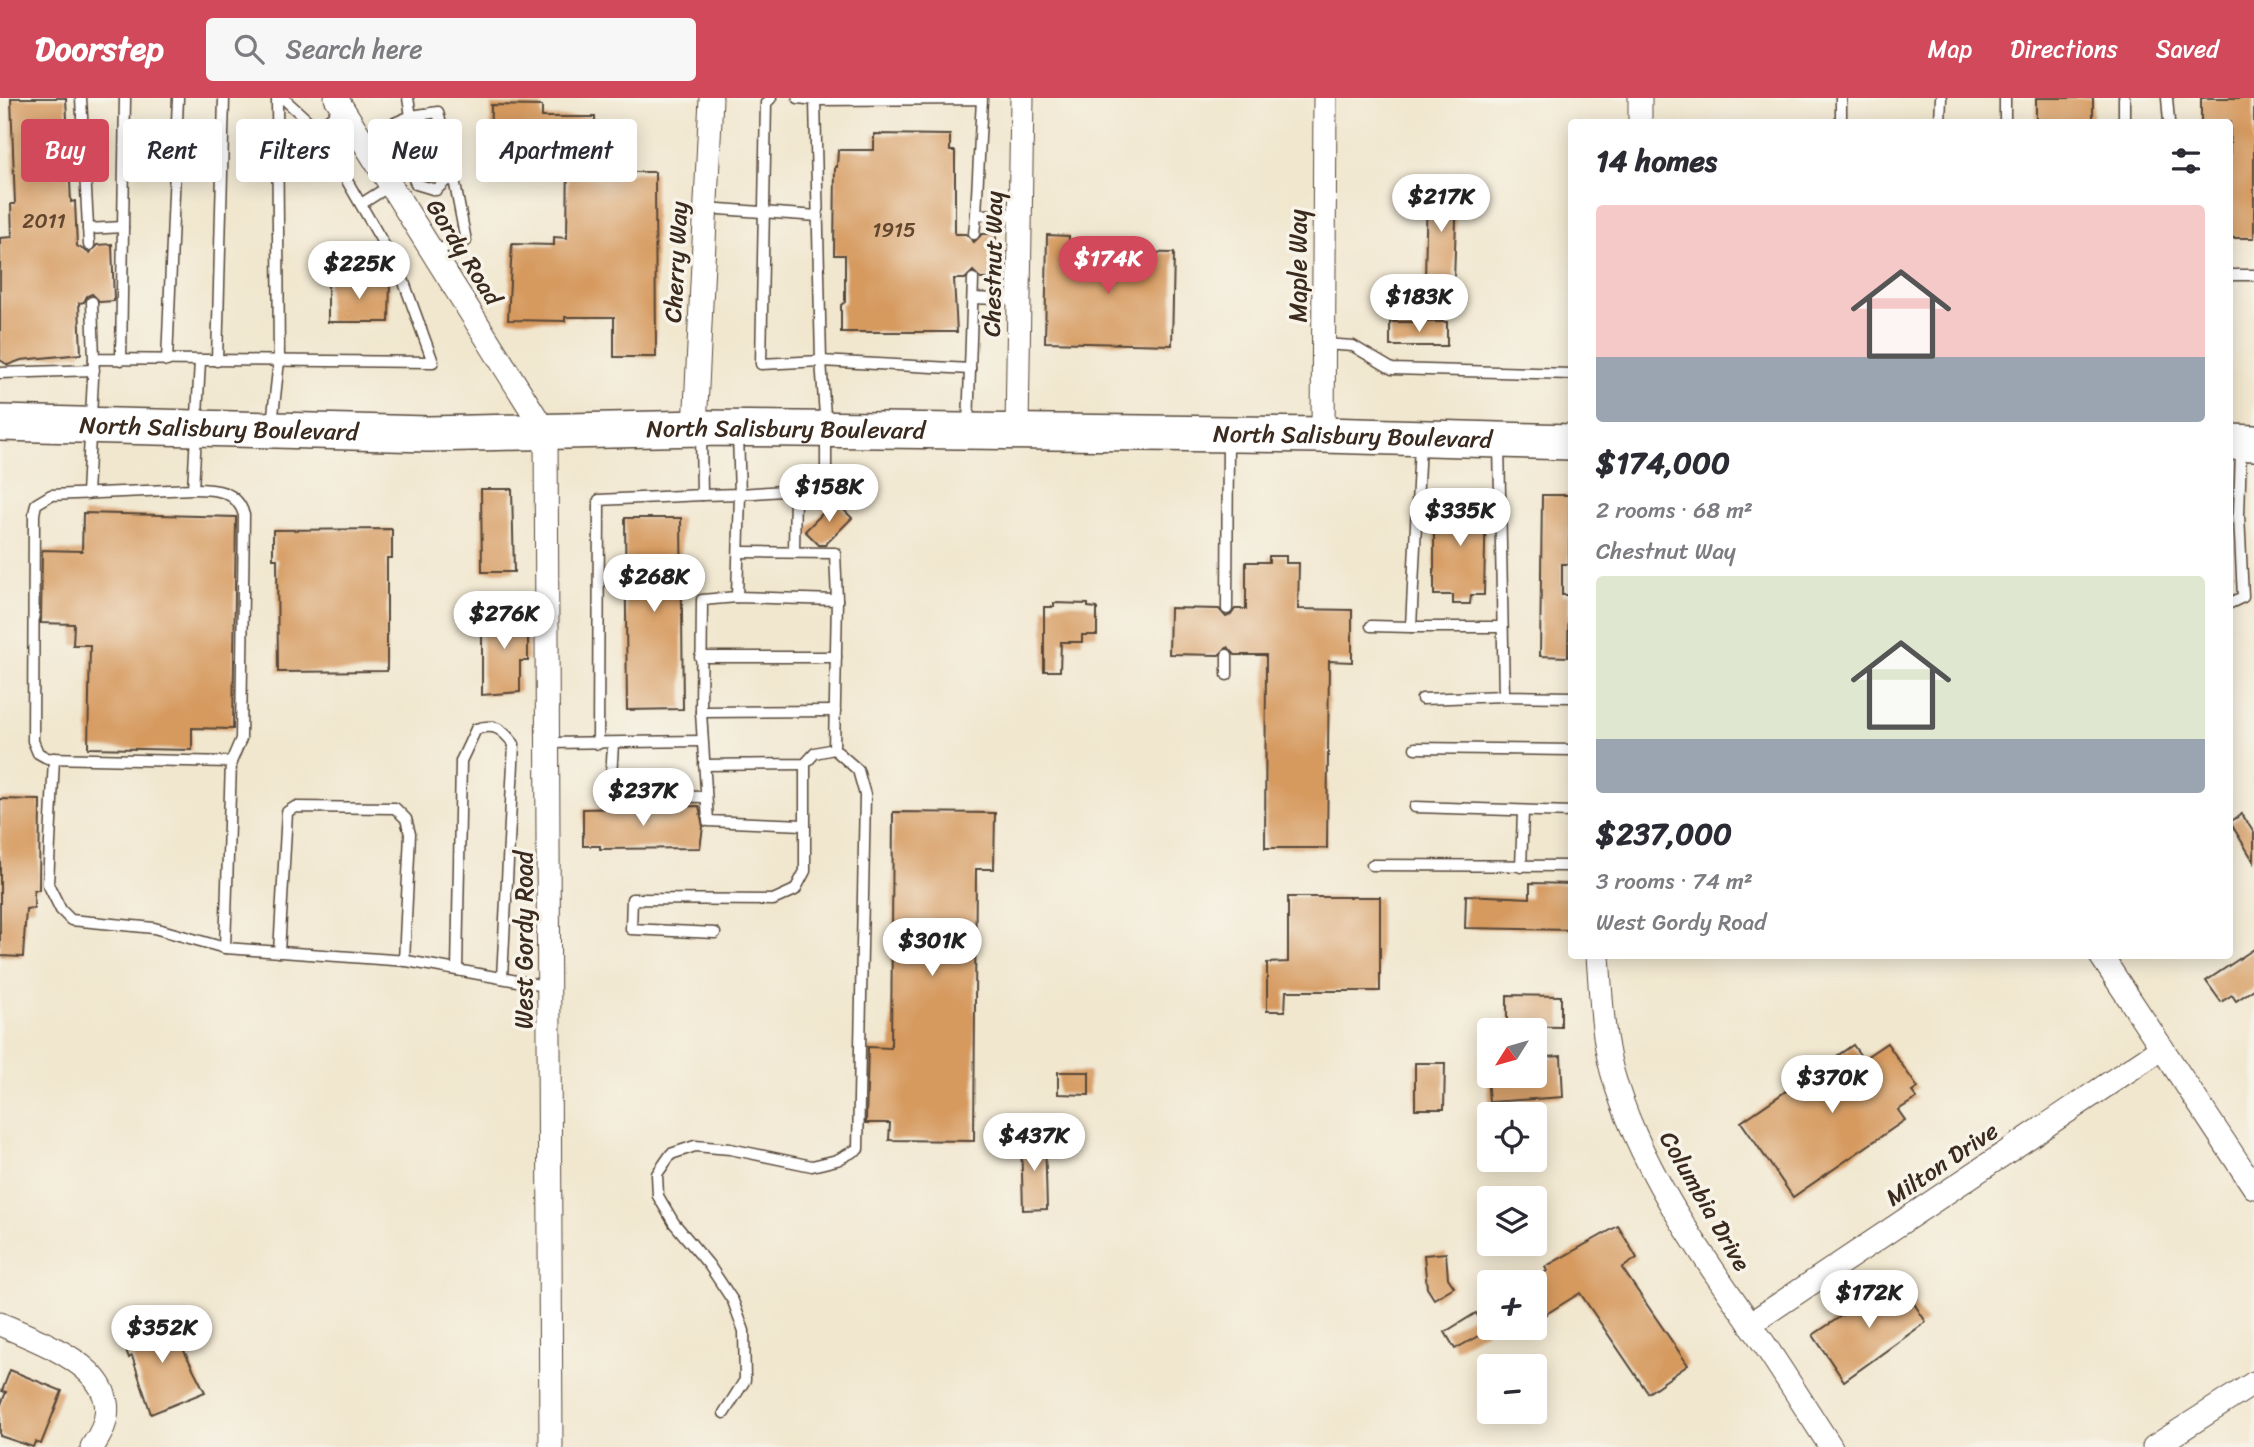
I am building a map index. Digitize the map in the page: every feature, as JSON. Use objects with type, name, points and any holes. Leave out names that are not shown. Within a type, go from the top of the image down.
[{"type":"main road","name":"North Salisbury Boulevard","points":[[0,423],[547,433],[698,428],[968,430],[1568,442]]},
{"type":"street","name":"Cherry Way","points":[[698,428],[710,98]]},
{"type":"street","name":"Chestnut Way","points":[[1017,431],[1022,98]]},
{"type":"street","name":"Maple Way","points":[[1323,435],[1325,98]]},
{"type":"street","points":[[1640,98],[1640,119]]},
{"type":"street","name":"Gordy Road","points":[[339,103],[368,133]]},
{"type":"street","name":"Gordy Road","points":[[391,182],[547,433]]},
{"type":"street","name":"West Gordy Road","points":[[547,433],[551,1447]]},
{"type":"street","name":"Columbia Drive","points":[[1598,959],[1612,1072],[1630,1121],[1707,1265],[1750,1324],[1831,1447]]},
{"type":"street","points":[[2103,959],[2254,1187]]},
{"type":"street","name":"Milton Drive","points":[[1750,1324],[2162,1048]]},
{"type":"street","points":[[0,1324],[70,1355],[83,1364],[96,1381],[106,1412],[103,1427],[92,1447]]},
{"type":"street","points":[[2154,1447],[2254,1382]]},
{"type":"lane","points":[[81,98],[89,245]]},
{"type":"lane","points":[[121,360],[125,98]]},
{"type":"lane","points":[[167,361],[178,98]]},
{"type":"lane","points":[[217,361],[224,98]]},
{"type":"lane","points":[[272,430],[279,361],[277,98]]},
{"type":"lane","points":[[283,98],[306,119]]},
{"type":"lane","points":[[408,98],[411,116]]},
{"type":"lane","points":[[771,98],[766,103],[761,364],[821,361],[970,369]]},
{"type":"lane","points":[[798,98],[982,99],[974,234]]},
{"type":"lane","points":[[1841,98],[1841,119]]},
{"type":"lane","points":[[1940,119],[1941,98]]},
{"type":"lane","points":[[2005,98],[2005,119]]},
{"type":"lane","points":[[2124,98],[2124,119]]},
{"type":"lane","points":[[2167,98],[2169,119]]},
{"type":"lane","points":[[598,744],[598,500],[794,492],[826,488],[815,100]]},
{"type":"lane","points":[[325,119],[339,103]]},
{"type":"lane","points":[[404,119],[438,112],[440,119]]},
{"type":"lane","points":[[0,373],[121,360],[433,362],[401,274],[347,182]]},
{"type":"lane","points":[[414,182],[436,190],[444,182]]},
{"type":"lane","points":[[432,251],[466,241],[455,182]]},
{"type":"lane","points":[[360,204],[391,185]]},
{"type":"lane","points":[[705,208],[817,216]]},
{"type":"lane","points":[[976,215],[1020,214]]},
{"type":"lane","points":[[88,229],[123,227]]},
{"type":"lane","points":[[2233,275],[2254,275]]},
{"type":"lane","points":[[968,430],[973,279]]},
{"type":"lane","points":[[973,298],[1019,300]]},
{"type":"lane","points":[[87,494],[94,365],[92,302]]},
{"type":"lane","points":[[1324,344],[1353,346],[1392,369],[1568,374]]},
{"type":"lane","points":[[193,489],[200,361]]},
{"type":"lane","points":[[698,428],[702,495]]},
{"type":"lane","points":[[737,597],[740,494],[738,428]]},
{"type":"lane","points":[[1227,609],[1228,435]]},
{"type":"lane","points":[[1411,627],[1421,439]]},
{"type":"lane","points":[[1499,441],[1504,696]]},
{"type":"lane","points":[[2233,602],[2242,597],[2234,515],[2242,442]]},
{"type":"lane","points":[[225,948],[231,762],[241,739],[244,515],[238,503],[217,489],[45,496],[37,503],[34,514],[33,741],[38,753],[54,758],[231,762]]},
{"type":"lane","points":[[794,492],[794,552]]},
{"type":"lane","points":[[739,552],[835,553],[837,600],[834,749]]},
{"type":"lane","points":[[804,825],[708,821],[701,712],[702,600],[737,597],[837,600]]},
{"type":"lane","points":[[1371,626],[1501,627]]},
{"type":"lane","points":[[1227,654],[1227,675]]},
{"type":"lane","points":[[700,657],[836,657]]},
{"type":"lane","points":[[1422,699],[1568,697]]},
{"type":"lane","points":[[701,712],[835,712]]},
{"type":"lane","points":[[457,970],[461,761],[476,729],[490,725],[502,729],[514,744],[502,978]]},
{"type":"lane","points":[[549,743],[702,741]]},
{"type":"lane","points":[[612,744],[610,795],[705,797]]},
{"type":"lane","points":[[1415,748],[1568,750]]},
{"type":"lane","points":[[715,933],[631,929],[632,899],[773,900],[795,890],[805,871],[805,764],[815,753],[834,749]]},
{"type":"lane","points":[[724,1413],[745,1380],[744,1331],[733,1301],[709,1265],[674,1223],[658,1196],[657,1174],[671,1154],[695,1146],[730,1149],[812,1166],[836,1160],[858,1149],[865,795],[858,770],[834,749]]},
{"type":"lane","points":[[54,758],[48,884],[61,911],[71,920],[154,928],[225,948],[404,961],[551,986]]},
{"type":"lane","points":[[704,765],[805,764]]},
{"type":"lane","points":[[279,952],[286,812],[295,807],[395,808],[406,819],[410,834],[404,961]]},
{"type":"lane","points":[[1415,807],[1568,812]]},
{"type":"lane","points":[[1521,867],[1523,811]]},
{"type":"lane","points":[[1373,865],[1568,866]]},
{"type":"building","points":[[11,98],[66,98],[67,119],[21,119],[21,182],[70,182],[71,202],[75,201],[77,246],[89,253],[97,245],[112,244],[114,301],[100,302],[92,294],[79,303],[81,354],[21,360],[8,365],[0,360],[0,238],[12,237],[11,204],[15,204]]},
{"type":"building","points":[[2036,98],[2093,98],[2093,119],[2036,119]]},
{"type":"building","points":[[2201,98],[2254,98],[2254,238],[2233,238],[2233,119],[2201,119]]},
{"type":"building","points":[[491,105],[542,106],[542,117],[595,117],[595,119],[491,119]]},
{"type":"building","points":[[874,134],[950,135],[950,151],[955,151],[955,234],[966,234],[974,242],[982,234],[996,234],[996,279],[981,279],[973,271],[965,279],[954,279],[957,332],[841,332],[841,305],[845,302],[845,255],[834,255],[835,167],[838,150],[874,150]]},
{"type":"building","points":[[637,172],[655,172],[656,357],[614,357],[614,317],[565,317],[565,321],[508,320],[512,244],[554,245],[554,237],[567,238],[568,182],[637,182]]},
{"type":"building","points":[[1427,188],[1457,189],[1454,281],[1425,280]]},
{"type":"building","points":[[1047,235],[1069,236],[1069,251],[1174,253],[1172,345],[1045,342]]},
{"type":"building","points":[[328,280],[390,280],[389,322],[328,322]]},
{"type":"building","points":[[1390,322],[1447,322],[1447,346],[1390,346]]},
{"type":"building","points":[[481,489],[512,489],[514,572],[482,572]]},
{"type":"building","points":[[1542,495],[1568,495],[1568,564],[1562,564],[1562,595],[1568,595],[1568,657],[1540,656]]},
{"type":"building","points":[[1454,496],[1486,496],[1484,595],[1471,595],[1470,604],[1453,604],[1453,595],[1434,595],[1434,511]]},
{"type":"building","points":[[835,501],[852,518],[825,545],[819,545],[805,531]]},
{"type":"building","points":[[83,513],[236,517],[233,729],[192,728],[192,750],[88,748],[90,645],[73,645],[74,624],[41,623],[42,550],[82,551]]},
{"type":"building","points":[[625,518],[681,518],[683,709],[627,710]]},
{"type":"building","points":[[392,529],[392,558],[387,558],[387,671],[278,672],[277,559],[273,559],[273,530]]},
{"type":"building","points":[[1269,556],[1286,556],[1286,563],[1299,563],[1298,609],[1352,610],[1352,662],[1329,661],[1327,848],[1265,848],[1266,655],[1235,655],[1228,647],[1219,655],[1169,654],[1170,608],[1219,609],[1226,617],[1235,609],[1246,609],[1246,562],[1269,562]]},
{"type":"building","points":[[1054,603],[1088,604],[1088,607],[1097,608],[1097,635],[1082,635],[1082,642],[1061,642],[1060,671],[1044,671],[1044,607],[1054,607]]},
{"type":"building","points":[[528,611],[528,661],[520,661],[520,692],[482,695],[482,613]]},
{"type":"building","points":[[0,799],[40,800],[39,890],[34,890],[34,908],[26,909],[23,957],[0,956]]},
{"type":"building","points":[[699,806],[703,827],[700,848],[600,849],[600,846],[583,846],[583,809]]},
{"type":"building","points":[[893,812],[995,813],[994,869],[976,869],[974,1141],[889,1140],[890,1123],[866,1123],[868,1047],[891,1048]]},
{"type":"building","points":[[2242,814],[2254,833],[2254,862],[2233,827],[2233,820]]},
{"type":"building","points":[[1530,883],[1568,884],[1568,930],[1465,928],[1466,895],[1530,898]]},
{"type":"building","points":[[1288,897],[1380,897],[1380,991],[1286,991],[1285,1011],[1267,1011],[1267,963],[1288,962]]},
{"type":"building","points":[[2254,949],[2254,989],[2236,1001],[2232,995],[2221,1002],[2206,981]]},
{"type":"building","points":[[1507,995],[1561,996],[1561,1027],[1547,1027],[1547,1018],[1507,1018]]},
{"type":"building","points":[[1887,1043],[1918,1088],[1912,1092],[1917,1098],[1898,1110],[1905,1120],[1793,1197],[1741,1122],[1853,1045],[1863,1059]]},
{"type":"building","points":[[1561,1056],[1563,1097],[1489,1102],[1488,1088],[1547,1088],[1547,1057]]},
{"type":"building","points":[[1415,1063],[1445,1063],[1444,1109],[1415,1109]]},
{"type":"building","points":[[1058,1072],[1089,1072],[1089,1095],[1058,1094]]},
{"type":"building","points":[[1045,1136],[1047,1209],[1023,1210],[1021,1137]]},
{"type":"building","points":[[1618,1226],[1637,1258],[1622,1268],[1688,1365],[1648,1393],[1580,1293],[1547,1314],[1545,1267]]},
{"type":"building","points":[[1446,1253],[1448,1278],[1454,1287],[1434,1299],[1427,1288],[1424,1255]]},
{"type":"building","points":[[1900,1282],[1926,1322],[1844,1381],[1813,1335],[1877,1292],[1880,1296]]},
{"type":"building","points":[[173,1315],[182,1337],[180,1343],[205,1392],[151,1414],[132,1356],[129,1358],[121,1337]]},
{"type":"building","points":[[1477,1315],[1477,1337],[1455,1349],[1445,1332]]},
{"type":"building","points":[[10,1370],[62,1391],[41,1444],[35,1442],[33,1447],[0,1436],[0,1407],[6,1392],[2,1391]]}]
